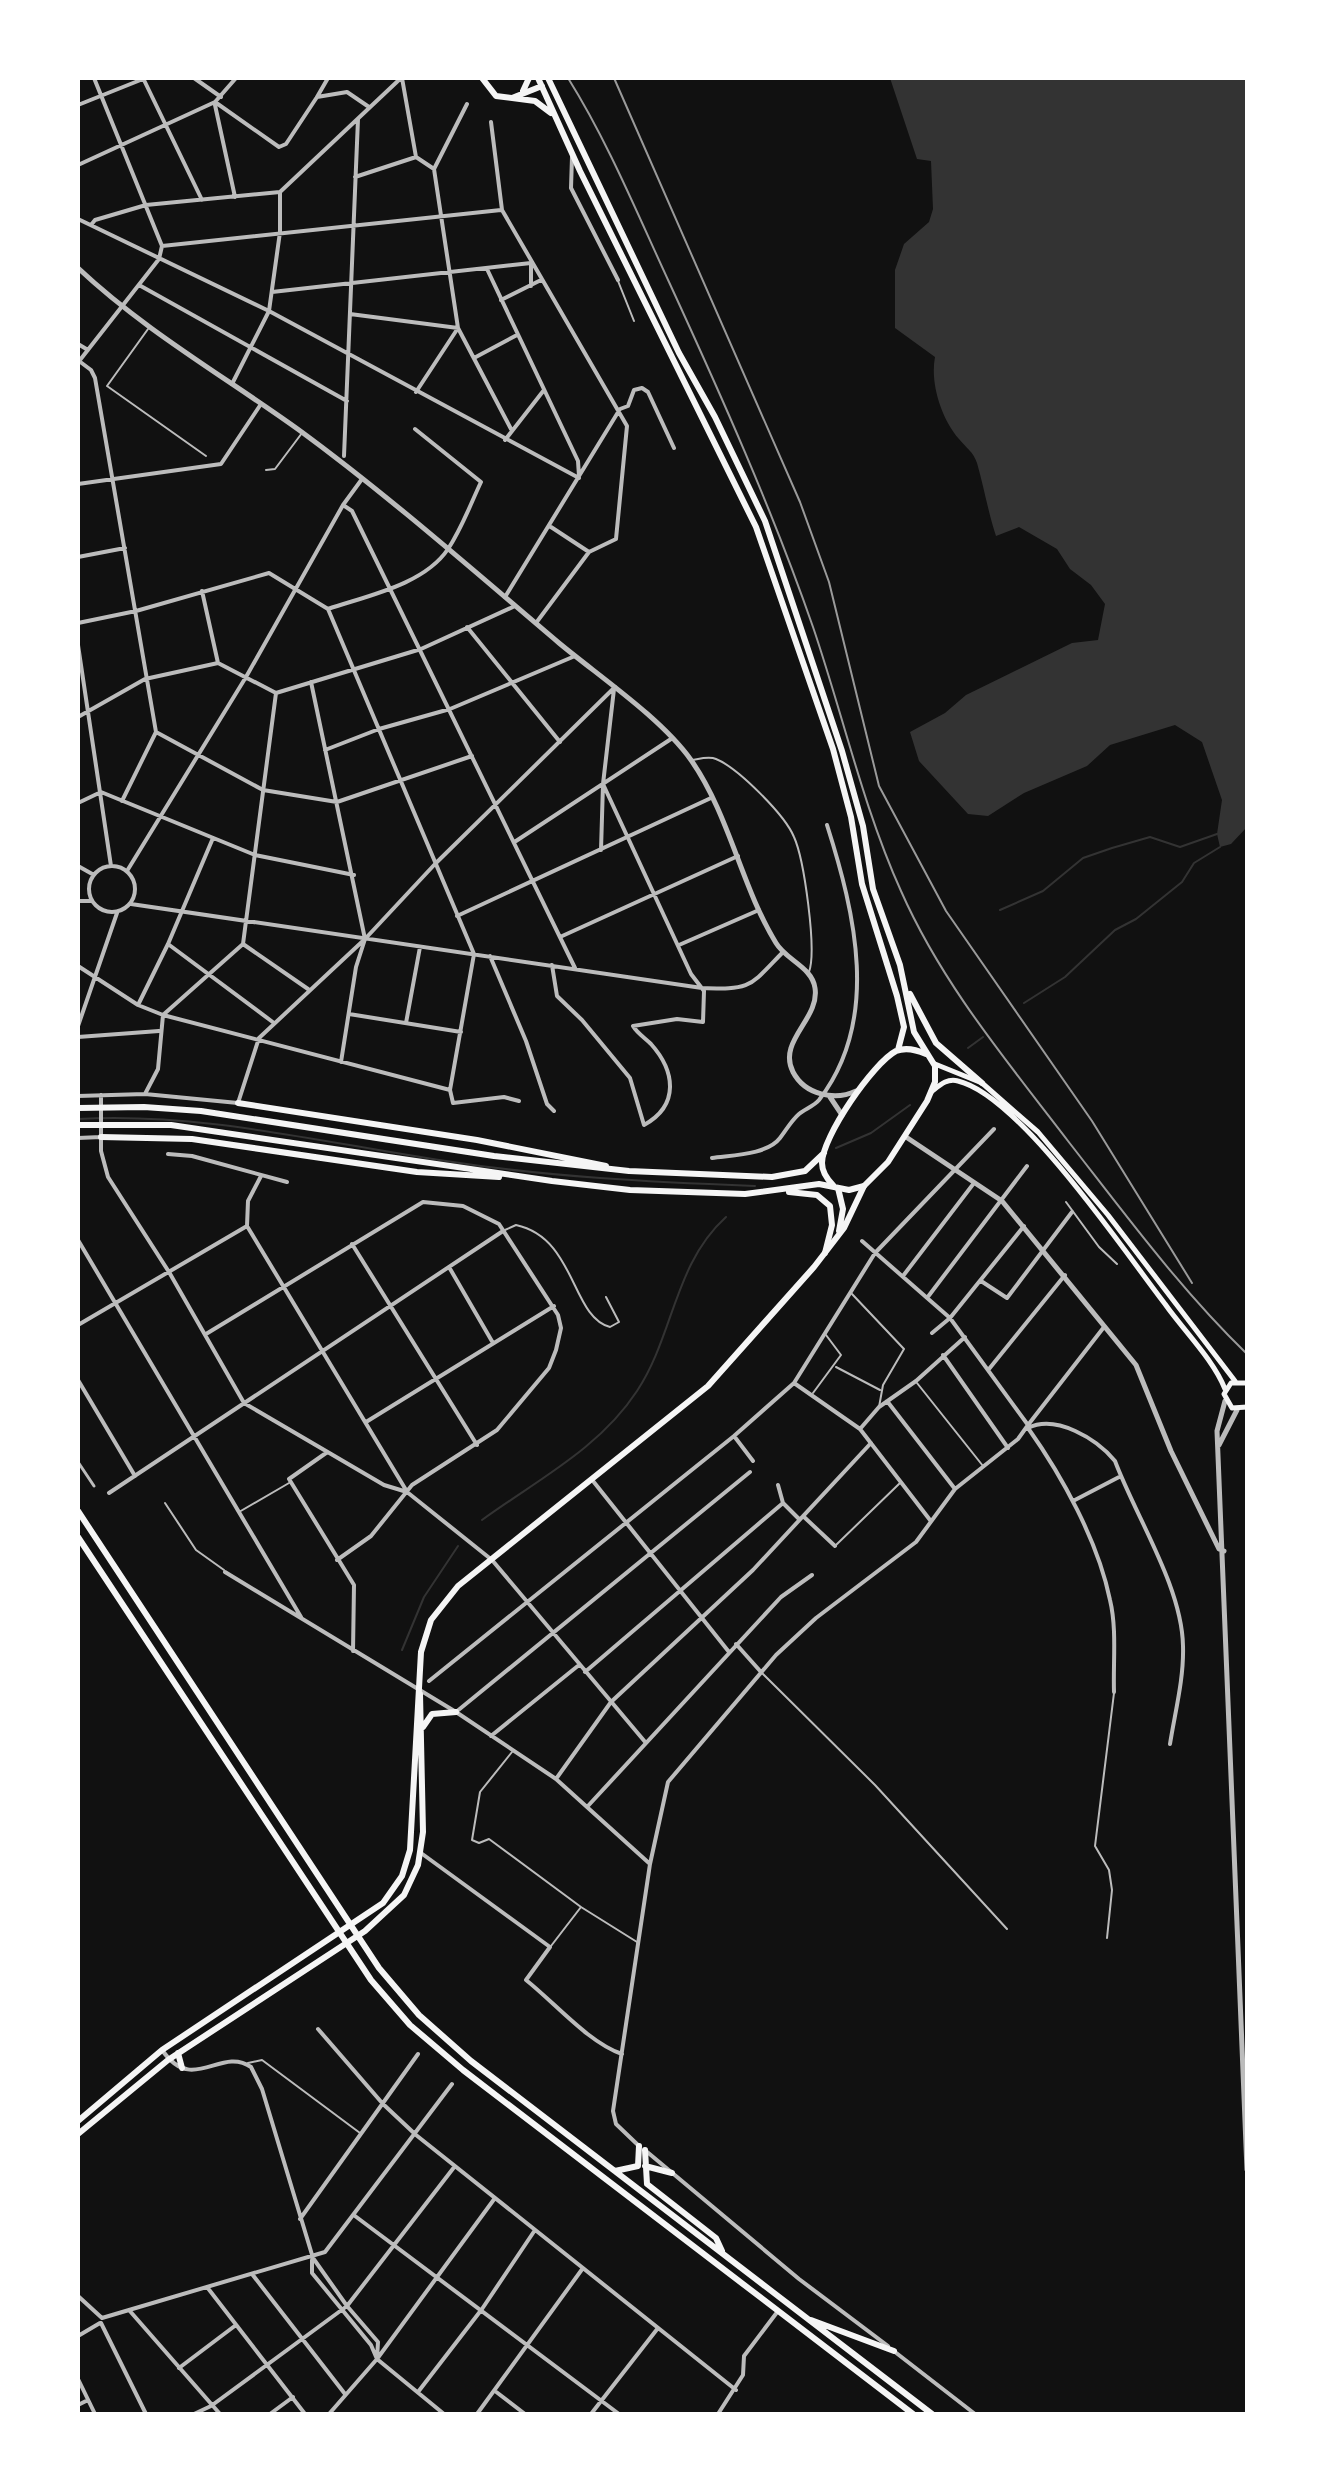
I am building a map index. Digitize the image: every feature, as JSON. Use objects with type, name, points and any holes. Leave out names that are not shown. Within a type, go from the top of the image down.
[{"type":"main road","points":[[482,78],[496,96],[511,98],[543,87],[547,78]]},
{"type":"main road","points":[[522,96],[529,78]]},
{"type":"main road","points":[[538,78],[572,154],[756,527],[791,621],[833,749],[865,896],[890,965],[904,1027],[898,1050]]},
{"type":"main road","points":[[547,78],[765,521],[842,751],[863,826],[873,889],[903,977],[926,1029],[949,1057],[982,1083],[1054,1150],[1235,1381],[1247,1383]]},
{"type":"main road","points":[[543,87],[556,93]]},
{"type":"main road","points":[[522,96],[541,104],[556,118]]},
{"type":"main road","points":[[78,2121],[162,2050],[383,1903],[408,1862],[421,1652],[431,1620],[458,1586],[708,1386],[797,1289],[839,1235],[864,1186],[881,1171],[906,1137],[931,1093],[935,1077],[933,1063],[914,1032],[903,977]]},
{"type":"main road","points":[[78,1108],[144,1107],[201,1111],[494,1156],[629,1171],[772,1177],[805,1171],[824,1153],[843,1116],[886,1059],[898,1050],[916,1050],[926,1054]]},
{"type":"main road","points":[[933,1063],[982,1083]]},
{"type":"main road","points":[[931,1093],[946,1081],[961,1082],[988,1096],[1016,1121],[1100,1219],[1220,1377],[1225,1389],[1225,1401],[1237,1410],[1246,1408]]},
{"type":"main road","points":[[238,1103],[490,1142],[629,1171]]},
{"type":"main road","points":[[78,1125],[148,1124],[211,1130],[533,1179]]},
{"type":"main road","points":[[101,1135],[166,1137],[417,1172],[713,1194],[812,1193],[827,1202],[833,1220],[825,1253]]},
{"type":"main road","points":[[824,1153],[824,1174],[836,1187],[843,1209],[839,1235]]},
{"type":"main road","points":[[774,1192],[819,1184],[864,1186]]},
{"type":"main road","points":[[1225,1389],[1235,1381]]},
{"type":"main road","points":[[78,1511],[391,1983],[443,2039],[932,2414]]},
{"type":"main road","points":[[78,1537],[386,1999],[435,2048],[913,2414]]},
{"type":"main road","points":[[78,2134],[168,2060],[358,1935],[404,1895],[421,1853],[419,1690]]},
{"type":"main road","points":[[421,1734],[432,1714],[456,1712]]},
{"type":"main road","points":[[178,2053],[182,2068]]},
{"type":"main road","points":[[635,2168],[640,2161],[642,2148]]},
{"type":"main road","points":[[642,2148],[647,2184],[716,2238],[724,2255]]},
{"type":"main road","points":[[615,2171],[646,2166],[672,2173]]},
{"type":"main road","points":[[807,2319],[894,2351]]},
{"type":"street","points":[[94,78],[162,246],[159,259],[78,361],[91,370],[95,378],[156,732],[122,801]]},
{"type":"street","points":[[78,105],[144,78],[202,200]]},
{"type":"street","points":[[194,78],[221,97]]},
{"type":"street","points":[[78,165],[215,102],[236,78]]},
{"type":"street","points":[[215,102],[279,147],[286,144],[328,78]]},
{"type":"street","points":[[91,225],[95,220],[146,205],[280,192],[401,78]]},
{"type":"street","points":[[401,78],[416,157],[434,169]]},
{"type":"street","points":[[317,97],[347,92],[369,107]]},
{"type":"street","points":[[215,102],[235,197]]},
{"type":"street","points":[[467,104],[434,169],[452,272],[458,328],[511,429]]},
{"type":"street","points":[[344,456],[358,118]]},
{"type":"street","points":[[491,122],[502,210],[620,409],[627,426],[616,539],[589,552],[536,623]]},
{"type":"street","points":[[572,154],[569,168],[571,188],[618,280]]},
{"type":"street","points":[[355,177],[416,157]]},
{"type":"street","points":[[232,384],[269,311],[280,232],[280,192]]},
{"type":"street","points":[[162,246],[502,210]]},
{"type":"street","points":[[78,219],[269,311],[579,478]]},
{"type":"street","points":[[272,292],[531,263]]},
{"type":"street","points":[[531,263],[531,286]]},
{"type":"street","points":[[78,268],[121,308],[302,433],[362,479],[615,687],[671,739],[691,760],[711,798],[783,952],[808,973],[815,985],[815,999],[791,1045],[789,1062],[798,1080],[829,1096],[845,1096],[862,1088]]},
{"type":"street","points":[[486,269],[578,461],[579,478]]},
{"type":"street","points":[[501,300],[541,280]]},
{"type":"street","points":[[139,285],[347,401]]},
{"type":"street","points":[[350,314],[458,328]]},
{"type":"street","points":[[416,392],[458,328]]},
{"type":"street","points":[[474,358],[517,335]]},
{"type":"street","points":[[78,344],[88,350]]},
{"type":"street","points":[[505,440],[544,390]]},
{"type":"street","points":[[505,597],[620,409],[628,406],[634,390],[645,390],[674,448]]},
{"type":"street","points":[[78,484],[221,464],[261,404]]},
{"type":"street","points":[[328,609],[391,587],[422,572],[447,551],[481,482],[415,429]]},
{"type":"street","points":[[127,871],[163,818],[343,505],[362,479]]},
{"type":"street","points":[[343,505],[352,511],[391,587],[575,968]]},
{"type":"street","points":[[550,526],[589,552]]},
{"type":"street","points":[[78,557],[125,548]]},
{"type":"street","points":[[78,623],[136,611],[269,573],[328,609],[474,954],[450,1090],[453,1103],[504,1097],[519,1101]]},
{"type":"street","points":[[202,591],[218,663]]},
{"type":"street","points":[[78,717],[145,679],[218,663],[276,693],[421,649],[515,605]]},
{"type":"street","points":[[467,627],[560,742]]},
{"type":"street","points":[[78,645],[111,866]]},
{"type":"street","points":[[325,750],[379,729],[450,709],[575,656]]},
{"type":"street","points":[[311,682],[365,939],[356,967],[341,1062]]},
{"type":"street","points":[[78,1096],[101,1098],[145,1094],[238,1103],[259,1038],[365,939],[435,864],[615,687]]},
{"type":"street","points":[[601,850],[603,784],[615,687]]},
{"type":"street","points":[[145,1094],[158,1069],[159,1031],[163,1015],[243,944],[276,693]]},
{"type":"street","points":[[156,732],[263,790],[337,802],[472,756]]},
{"type":"street","points":[[515,841],[671,739]]},
{"type":"street","points":[[552,965],[557,996],[630,1078],[644,1125],[669,1101],[671,1078],[661,1057],[633,1026],[677,1019],[703,1022],[706,1009],[702,988],[691,974],[603,784]]},
{"type":"street","points":[[78,803],[101,792],[255,855],[354,875]]},
{"type":"street","points":[[457,916],[711,798]]},
{"type":"street","points":[[712,1158],[763,1149],[779,1140],[786,1127],[821,1094],[841,1061],[857,1010],[857,958],[837,857],[827,825]]},
{"type":"street","points":[[138,1005],[213,838]]},
{"type":"street","points":[[560,937],[738,856]]},
{"type":"street","points":[[78,866],[94,875]]},
{"type":"street","points":[[117,913],[102,911],[91,901],[89,885],[94,875],[111,866],[127,871],[135,883],[131,904]]},
{"type":"street","points":[[78,901],[91,901]]},
{"type":"street","points":[[78,1026],[117,913],[131,904],[702,988],[751,986],[783,952]]},
{"type":"street","points":[[679,945],[761,909]]},
{"type":"street","points":[[168,944],[274,1023]]},
{"type":"street","points":[[243,944],[308,989]]},
{"type":"street","points":[[406,1023],[420,947]]},
{"type":"street","points":[[490,956],[526,1041],[547,1104],[554,1111]]},
{"type":"street","points":[[78,966],[138,1005],[163,1015],[450,1090]]},
{"type":"street","points":[[349,1014],[461,1032]]},
{"type":"street","points":[[78,1037],[159,1031]]},
{"type":"street","points":[[829,1096],[843,1116]]},
{"type":"street","points":[[101,1098],[103,1167],[169,1272],[244,1403],[384,1485],[407,1492],[458,1530],[492,1560],[646,1743]]},
{"type":"street","points":[[429,1681],[734,1436],[794,1383],[875,1253],[994,1129]]},
{"type":"street","points":[[78,1138],[101,1135]]},
{"type":"street","points":[[906,1137],[1002,1201],[1044,1248],[1136,1365],[1171,1451],[1219,1549],[1224,1551]]},
{"type":"street","points":[[168,1154],[192,1156],[287,1182]]},
{"type":"street","points":[[927,1298],[1027,1166]]},
{"type":"street","points":[[261,1176],[248,1201],[247,1226],[407,1492]]},
{"type":"street","points":[[903,1276],[975,1182]]},
{"type":"street","points":[[206,1334],[423,1202],[480,1211],[504,1231],[554,1306],[561,1328],[549,1368],[502,1425],[477,1445],[412,1485],[371,1536],[337,1560]]},
{"type":"street","points":[[981,1281],[1007,1298],[1072,1212]]},
{"type":"street","points":[[932,1333],[950,1318],[1025,1225]]},
{"type":"street","points":[[78,1325],[247,1226]]},
{"type":"street","points":[[109,1493],[504,1231]]},
{"type":"street","points":[[78,1240],[303,1620]]},
{"type":"street","points":[[862,1241],[950,1318],[989,1369],[1054,1466],[1072,1501],[1111,1602],[1114,1692]]},
{"type":"street","points":[[352,1244],[477,1445]]},
{"type":"street","points":[[449,1267],[493,1343]]},
{"type":"street","points":[[989,1369],[1065,1275]]},
{"type":"street","points":[[366,1422],[554,1306]]},
{"type":"street","points":[[975,2414],[799,2279],[642,2148],[616,2124],[613,2111],[650,1864],[668,1782],[761,1672],[816,1618],[916,1542],[955,1489],[1008,1448],[1104,1327]]},
{"type":"street","points":[[860,1429],[879,1407],[916,1381],[965,1337]]},
{"type":"street","points":[[943,1355],[1008,1448]]},
{"type":"street","points":[[78,1380],[135,1476]]},
{"type":"street","points":[[794,1383],[860,1429],[930,1520]]},
{"type":"street","points":[[887,1401],[955,1489]]},
{"type":"street","points":[[1225,1401],[1218,1427],[1247,2170]]},
{"type":"street","points":[[1219,1446],[1237,1410]]},
{"type":"street","points":[[1028,1426],[1047,1424],[1093,1440],[1115,1461],[1181,1624],[1182,1666],[1170,1744]]},
{"type":"street","points":[[734,1436],[753,1461]]},
{"type":"street","points":[[556,1779],[611,1702],[700,1620],[871,1443]]},
{"type":"street","points":[[327,1452],[292,1473],[290,1482],[354,1585],[353,1651]]},
{"type":"street","points":[[78,1462],[94,1486]]},
{"type":"street","points":[[456,1712],[750,1472]]},
{"type":"street","points":[[1072,1501],[1121,1476]]},
{"type":"street","points":[[593,1481],[700,1620],[729,1652]]},
{"type":"street","points":[[778,1485],[783,1503],[835,1546]]},
{"type":"street","points":[[585,1672],[783,1503]]},
{"type":"street","points":[[225,1572],[456,1712],[556,1779],[650,1864]]},
{"type":"street","points":[[587,1807],[781,1597],[812,1575]]},
{"type":"street","points":[[736,1644],[761,1672]]},
{"type":"street","points":[[491,1736],[579,1665]]},
{"type":"street","points":[[421,1853],[550,1947],[526,1980],[601,2047],[622,2054]]},
{"type":"street","points":[[318,2029],[383,2104],[416,2135],[736,2390]]},
{"type":"street","points":[[162,2050],[168,2060],[182,2068],[202,2070],[236,2060],[247,2064],[262,2089],[313,2258],[347,2306],[378,2342],[377,2359]]},
{"type":"street","points":[[300,2219],[418,2054]]},
{"type":"street","points":[[78,2336],[129,2310],[325,2252],[452,2084]]},
{"type":"street","points":[[194,2414],[211,2406],[347,2306],[455,2166]]},
{"type":"street","points":[[329,2414],[377,2359],[495,2198]]},
{"type":"street","points":[[355,2216],[619,2414]]},
{"type":"street","points":[[418,2392],[482,2309],[535,2230]]},
{"type":"street","points":[[313,2258],[312,2273],[340,2311],[371,2345],[377,2359],[444,2414]]},
{"type":"street","points":[[477,2414],[583,2268]]},
{"type":"street","points":[[252,2274],[345,2394]]},
{"type":"street","points":[[207,2287],[305,2414]]},
{"type":"street","points":[[78,2296],[103,2321],[146,2414]]},
{"type":"street","points":[[129,2310],[220,2414]]},
{"type":"street","points":[[718,2414],[743,2375],[744,2356],[778,2311]]},
{"type":"street","points":[[179,2368],[236,2325]]},
{"type":"street","points":[[591,2414],[658,2328]]},
{"type":"street","points":[[78,2379],[95,2414]]},
{"type":"street","points":[[494,2390],[525,2414]]},
{"type":"street","points":[[270,2414],[293,2397]]},
{"type":"street","points":[[78,2405],[88,2400]]},
{"type":"lane","points":[[618,280],[634,321]]},
{"type":"lane","points":[[149,328],[107,386],[206,456]]},
{"type":"lane","points":[[266,470],[275,469],[302,433]]},
{"type":"lane","points":[[691,760],[713,757],[729,767],[793,833],[801,858],[807,903],[812,960],[808,973]]},
{"type":"lane","points":[[1066,1202],[1099,1247],[1117,1264]]},
{"type":"lane","points":[[504,1231],[516,1225],[544,1238],[561,1256],[594,1317],[610,1327],[619,1322],[606,1297]]},
{"type":"lane","points":[[851,1293],[904,1348],[881,1390],[879,1407]]},
{"type":"lane","points":[[810,1396],[835,1367],[841,1351],[825,1334]]},
{"type":"lane","points":[[835,1367],[881,1390]]},
{"type":"lane","points":[[916,1381],[983,1467]]},
{"type":"lane","points":[[750,1472],[753,1461]]},
{"type":"lane","points":[[239,1512],[290,1482]]},
{"type":"lane","points":[[835,1546],[874,1504],[901,1482]]},
{"type":"lane","points":[[165,1503],[196,1550],[225,1572]]},
{"type":"lane","points":[[761,1672],[875,1785],[1007,1929]]},
{"type":"lane","points":[[1107,1938],[1112,1890],[1109,1870],[1095,1846],[1114,1692]]},
{"type":"lane","points":[[513,1751],[480,1792],[472,1840],[480,1843],[489,1839],[581,1907],[638,1942]]},
{"type":"lane","points":[[550,1947],[581,1907]]},
{"type":"lane","points":[[247,2064],[252,2060],[262,2060],[362,2134]]},
{"type":"shaded area","points":[[890,78],[1247,78],[1247,827],[1231,844],[1220,847],[1217,834],[1222,800],[1202,742],[1175,725],[1110,745],[1087,766],[1024,793],[988,816],[968,814],[919,761],[910,732],[945,713],[966,695],[1072,643],[1098,640],[1105,604],[1091,585],[1070,569],[1057,549],[1019,527],[996,536],[975,459],[953,431],[938,400],[934,378],[935,357],[895,328],[895,270],[904,244],[929,222],[933,209],[931,161],[917,159]]},
{"type":"waterway","points":[[1000,910],[1043,891],[1083,858],[1150,837],[1180,847],[1217,834]]},
{"type":"waterway","points":[[1024,1003],[1065,977],[1115,930],[1136,919],[1182,882],[1194,863],[1220,847]]},
{"type":"waterway","points":[[968,1048],[983,1037]]},
{"type":"waterway","points":[[836,1148],[871,1133],[910,1105]]},
{"type":"waterway","points":[[78,1119],[125,1118],[217,1124],[523,1171],[639,1181],[755,1186]]},
{"type":"waterway","points":[[482,1520],[586,1447],[622,1412],[649,1369],[695,1256],[726,1217]]},
{"type":"waterway","points":[[402,1650],[424,1597],[458,1546]]},
{"type":"railway","points":[[568,78],[622,178],[763,496],[813,627],[875,827],[917,925],[956,990],[1022,1081],[1154,1250],[1199,1304],[1247,1354]]},
{"type":"railway","points":[[614,78],[800,502],[829,582],[879,786],[946,911],[1092,1121],[1192,1283]]}]
